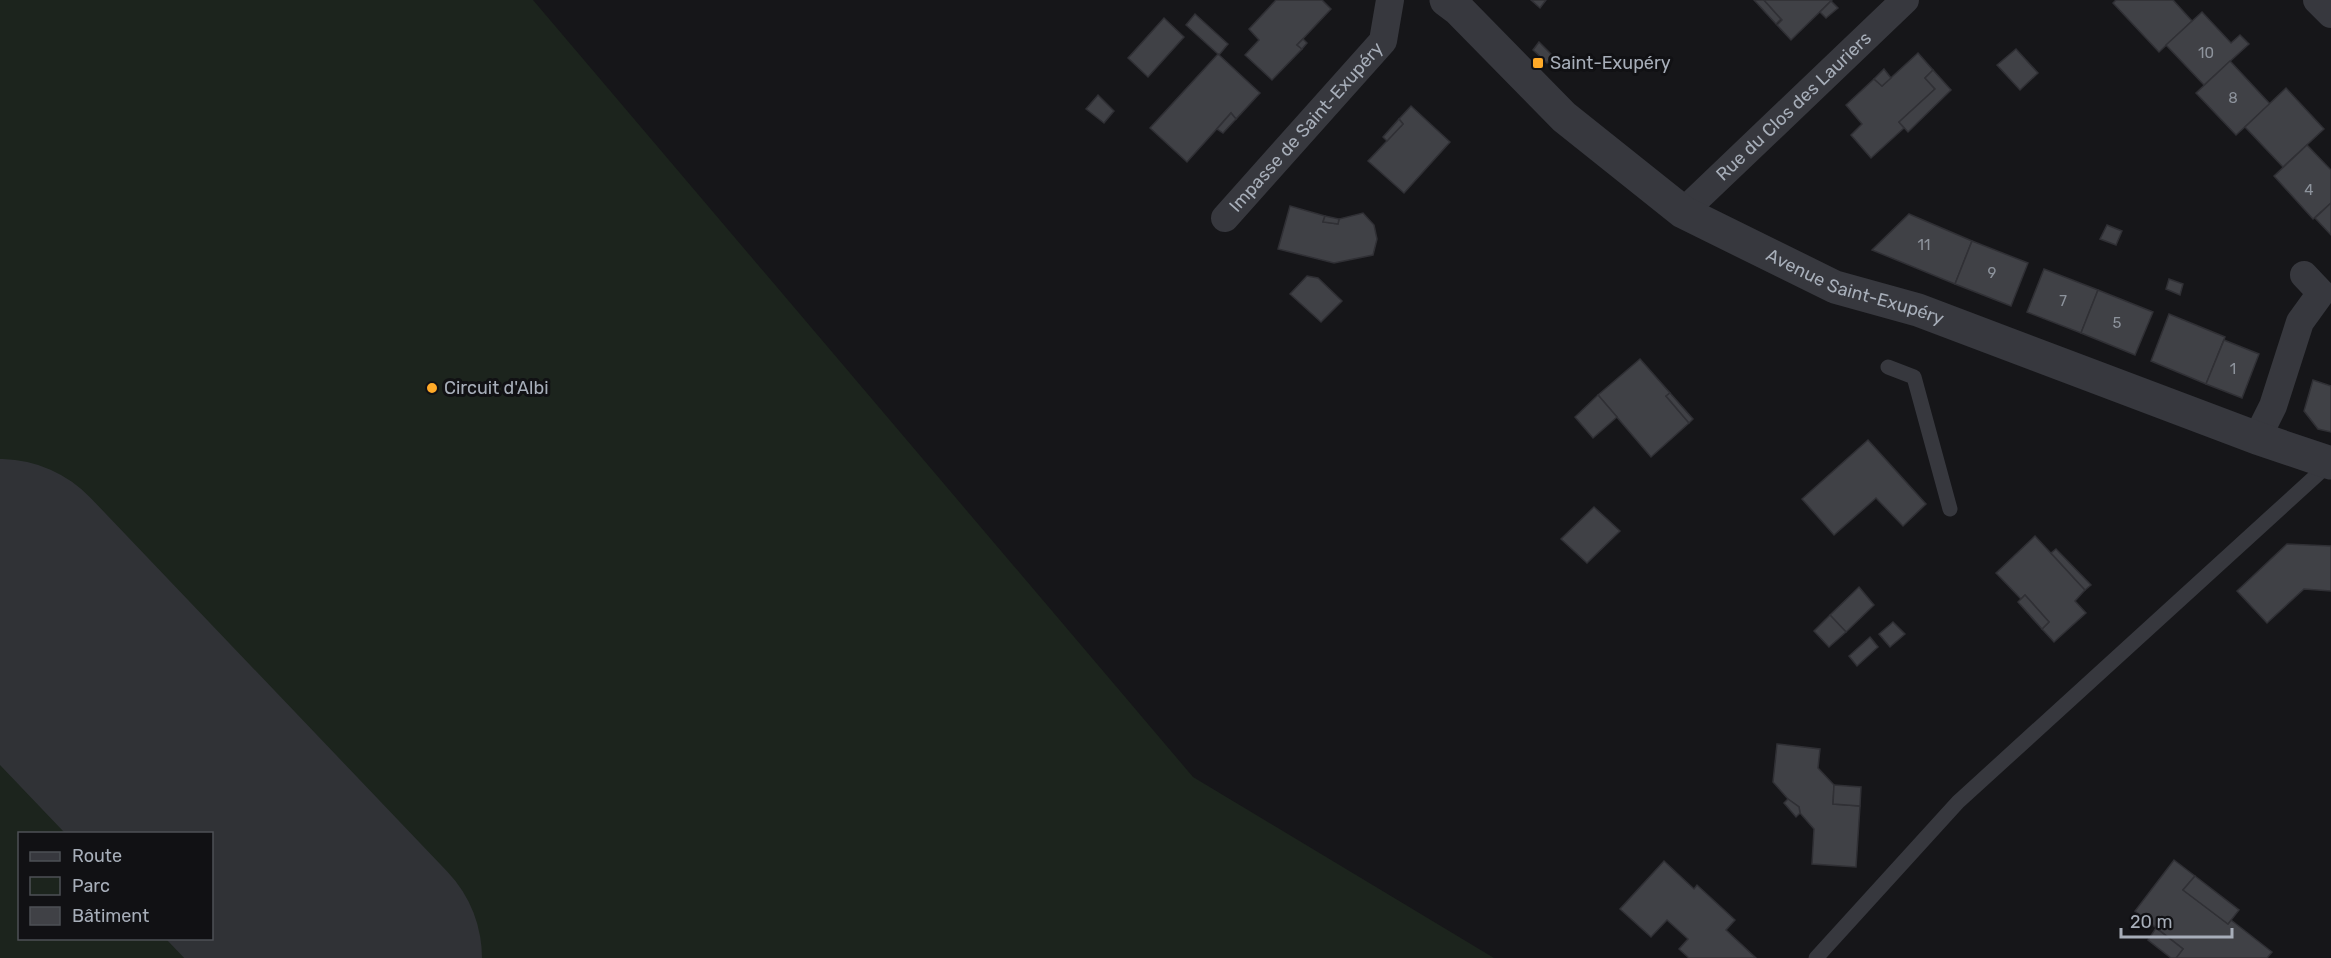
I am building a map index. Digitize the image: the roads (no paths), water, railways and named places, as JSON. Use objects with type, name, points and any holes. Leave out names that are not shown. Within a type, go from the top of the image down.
[{"type":"street","name":"Impasse de Saint-Exupéry","points":[[1226,218],[1383,41],[1390,0]]},
{"type":"street","name":"Avenue Saint-Exupéry","points":[[1446,0],[1458,9],[1564,117],[1683,212],[1835,287],[1918,310],[2257,438],[2331,463]]},
{"type":"street","name":"Rue du Clos des Lauriers","points":[[1683,212],[1905,0]]},
{"type":"street","points":[[2317,0],[2331,14]]},
{"type":"street","points":[[2257,438],[2273,406],[2300,322],[2322,286]]},
{"type":"lane","points":[[1888,367],[1914,377],[1950,509]]},
{"type":"lane","points":[[1816,958],[1958,802],[2331,463]]},
{"type":"place","name":"Saint-Exupéry","points":[[1538,63]]},
{"type":"place","name":"Circuit d'Albi","points":[[432,388]]}]
